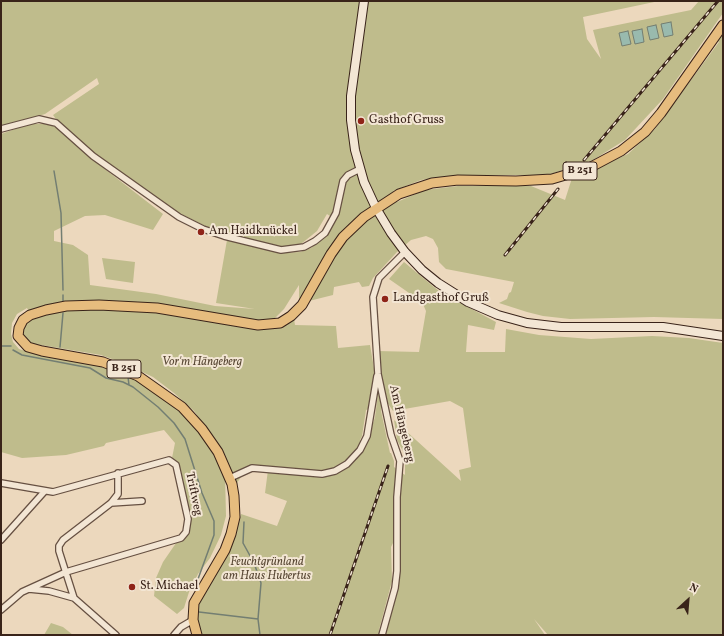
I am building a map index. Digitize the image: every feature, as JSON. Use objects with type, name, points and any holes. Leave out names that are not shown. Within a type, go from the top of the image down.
[{"type":"main road","points":[[364,1],[351,103],[352,128],[360,169],[376,208],[391,233],[405,252],[426,273],[459,297],[485,310],[512,320],[561,327],[668,328],[723,336]]},
{"type":"main road","name":"B 251","points":[[197,635],[193,620],[195,600],[224,550],[234,523],[234,496],[230,478],[218,452],[202,429],[182,407],[166,394],[138,376],[120,367],[90,359],[32,348],[20,338],[18,334],[20,326],[30,315],[46,310],[66,306],[99,305],[157,308],[258,325],[280,322],[291,316],[302,305],[331,254],[343,237],[357,222],[399,194],[432,183],[470,180],[516,181],[552,179],[589,168],[607,160],[632,143],[654,122],[723,25]]},
{"type":"street","points":[[1,129],[39,119],[56,123],[93,156],[179,217],[220,235],[281,250],[294,250],[304,247],[325,233],[336,213],[342,181],[348,175],[360,169]]},
{"type":"street","name":"Am Hängeberg","points":[[382,635],[395,588],[397,571],[397,497],[400,461],[391,435],[378,374],[373,293],[378,278],[405,252]]},
{"type":"street","points":[[230,478],[252,468],[322,474],[335,471],[347,464],[360,450],[367,436],[378,374]]},
{"type":"street","name":"Triftweg","points":[[1,483],[44,492],[57,491],[169,460],[174,463],[188,518],[186,532],[177,539],[66,572],[27,589],[16,596],[1,610]]},
{"type":"street","points":[[74,598],[59,551],[60,543],[111,503],[118,494],[118,473]]},
{"type":"street","points":[[1,540],[44,492]]},
{"type":"street","points":[[111,503],[142,501]]},
{"type":"street","points":[[27,589],[49,591],[74,598],[116,635]]},
{"type":"street","points":[[174,635],[180,626],[193,620]]},
{"type":"green space","points":[[1,1],[659,1],[583,17],[587,39],[601,59],[593,30],[691,10],[699,1],[723,1],[723,13],[663,99],[625,140],[593,160],[548,175],[457,175],[421,180],[393,191],[397,202],[425,190],[458,186],[531,186],[565,200],[572,178],[628,154],[655,129],[719,42],[715,40],[723,30],[723,319],[654,317],[570,319],[543,316],[527,312],[499,303],[507,299],[514,282],[446,269],[439,262],[438,248],[433,239],[426,236],[411,240],[397,252],[373,278],[369,286],[362,287],[359,282],[334,287],[333,295],[309,301],[328,270],[322,261],[299,303],[299,285],[284,309],[273,320],[263,322],[264,329],[284,325],[294,319],[295,325],[336,326],[338,348],[370,345],[375,374],[369,409],[366,410],[360,440],[362,441],[361,445],[366,446],[375,417],[378,394],[381,394],[381,411],[390,453],[394,461],[394,467],[405,475],[405,455],[397,440],[394,420],[461,481],[459,470],[471,467],[463,408],[450,401],[393,411],[387,402],[380,375],[377,351],[419,352],[426,311],[422,302],[389,279],[404,262],[440,292],[496,322],[494,330],[468,325],[466,352],[505,352],[506,329],[539,335],[591,339],[652,336],[689,338],[723,343],[723,635],[548,635],[534,619],[545,635],[385,635],[386,623],[397,587],[401,564],[399,531],[391,547],[392,581],[379,635],[202,635],[197,620],[199,599],[233,539],[241,514],[277,526],[287,501],[265,493],[268,470],[255,470],[247,473],[241,477],[237,483],[221,450],[194,411],[153,377],[123,363],[101,355],[29,343],[24,338],[21,330],[23,325],[32,318],[27,308],[17,314],[12,323],[11,334],[13,342],[19,349],[35,354],[93,364],[118,371],[139,380],[164,396],[191,422],[214,451],[225,474],[226,516],[221,535],[210,558],[198,574],[189,592],[184,608],[177,614],[154,596],[156,578],[163,562],[185,530],[186,519],[172,458],[175,443],[164,430],[106,443],[104,446],[66,455],[22,458],[1,452],[1,134],[29,124],[45,124],[56,127],[106,170],[163,214],[153,230],[105,215],[85,216],[54,231],[54,241],[73,245],[88,255],[90,285],[156,294],[215,306],[255,309],[216,303],[227,240],[281,253],[300,252],[311,248],[323,238],[336,220],[327,214],[317,231],[301,244],[280,247],[213,230],[179,213],[84,146],[61,126],[53,115],[99,84],[97,78],[45,114],[1,127]]},
{"type":"green space","points":[[102,258],[135,262],[133,283],[106,279]]},
{"type":"green space","points":[[51,623],[63,627],[73,635],[44,635]]},
{"type":"water","points":[[671,22],[673,35],[664,37],[661,24]]},
{"type":"water","points":[[656,25],[659,38],[650,40],[647,27]]},
{"type":"water","points":[[642,29],[644,42],[635,44],[632,31]]},
{"type":"water","points":[[628,31],[631,44],[622,46],[619,33]]},
{"type":"waterway","points":[[54,171],[61,213],[63,290]]},
{"type":"waterway","points":[[63,295],[63,302]]},
{"type":"waterway","points":[[60,347],[63,313]]},
{"type":"waterway","points":[[1,346],[11,346]]},
{"type":"waterway","points":[[13,350],[22,355],[90,368],[106,378],[123,382],[133,387],[158,407],[174,423],[185,439],[202,493],[214,521],[214,535],[198,579]]},
{"type":"waterway","points":[[128,377],[129,385]]},
{"type":"waterway","points":[[244,522],[243,543],[254,563],[261,583],[258,619],[260,635]]},
{"type":"waterway","points":[[199,612],[258,619]]},
{"type":"railway","points":[[584,160],[718,1]]},
{"type":"railway","points":[[505,255],[558,189]]},
{"type":"railway","points":[[330,635],[388,466]]},
{"type":"place","name":"Gasthof Gruss","points":[[361,121]]},
{"type":"place","name":"Am Haidknückel","points":[[201,232]]},
{"type":"place","name":"Landgasthof Gruß","points":[[385,299]]},
{"type":"place","name":"St. Michael","points":[[132,587]]},
{"type":"park label","name":"Vor'm Hängeberg","points":[[202,363]]},
{"type":"park label","name":"Feuchtgrünland am Haus Hubertus","points":[[267,570]]}]
